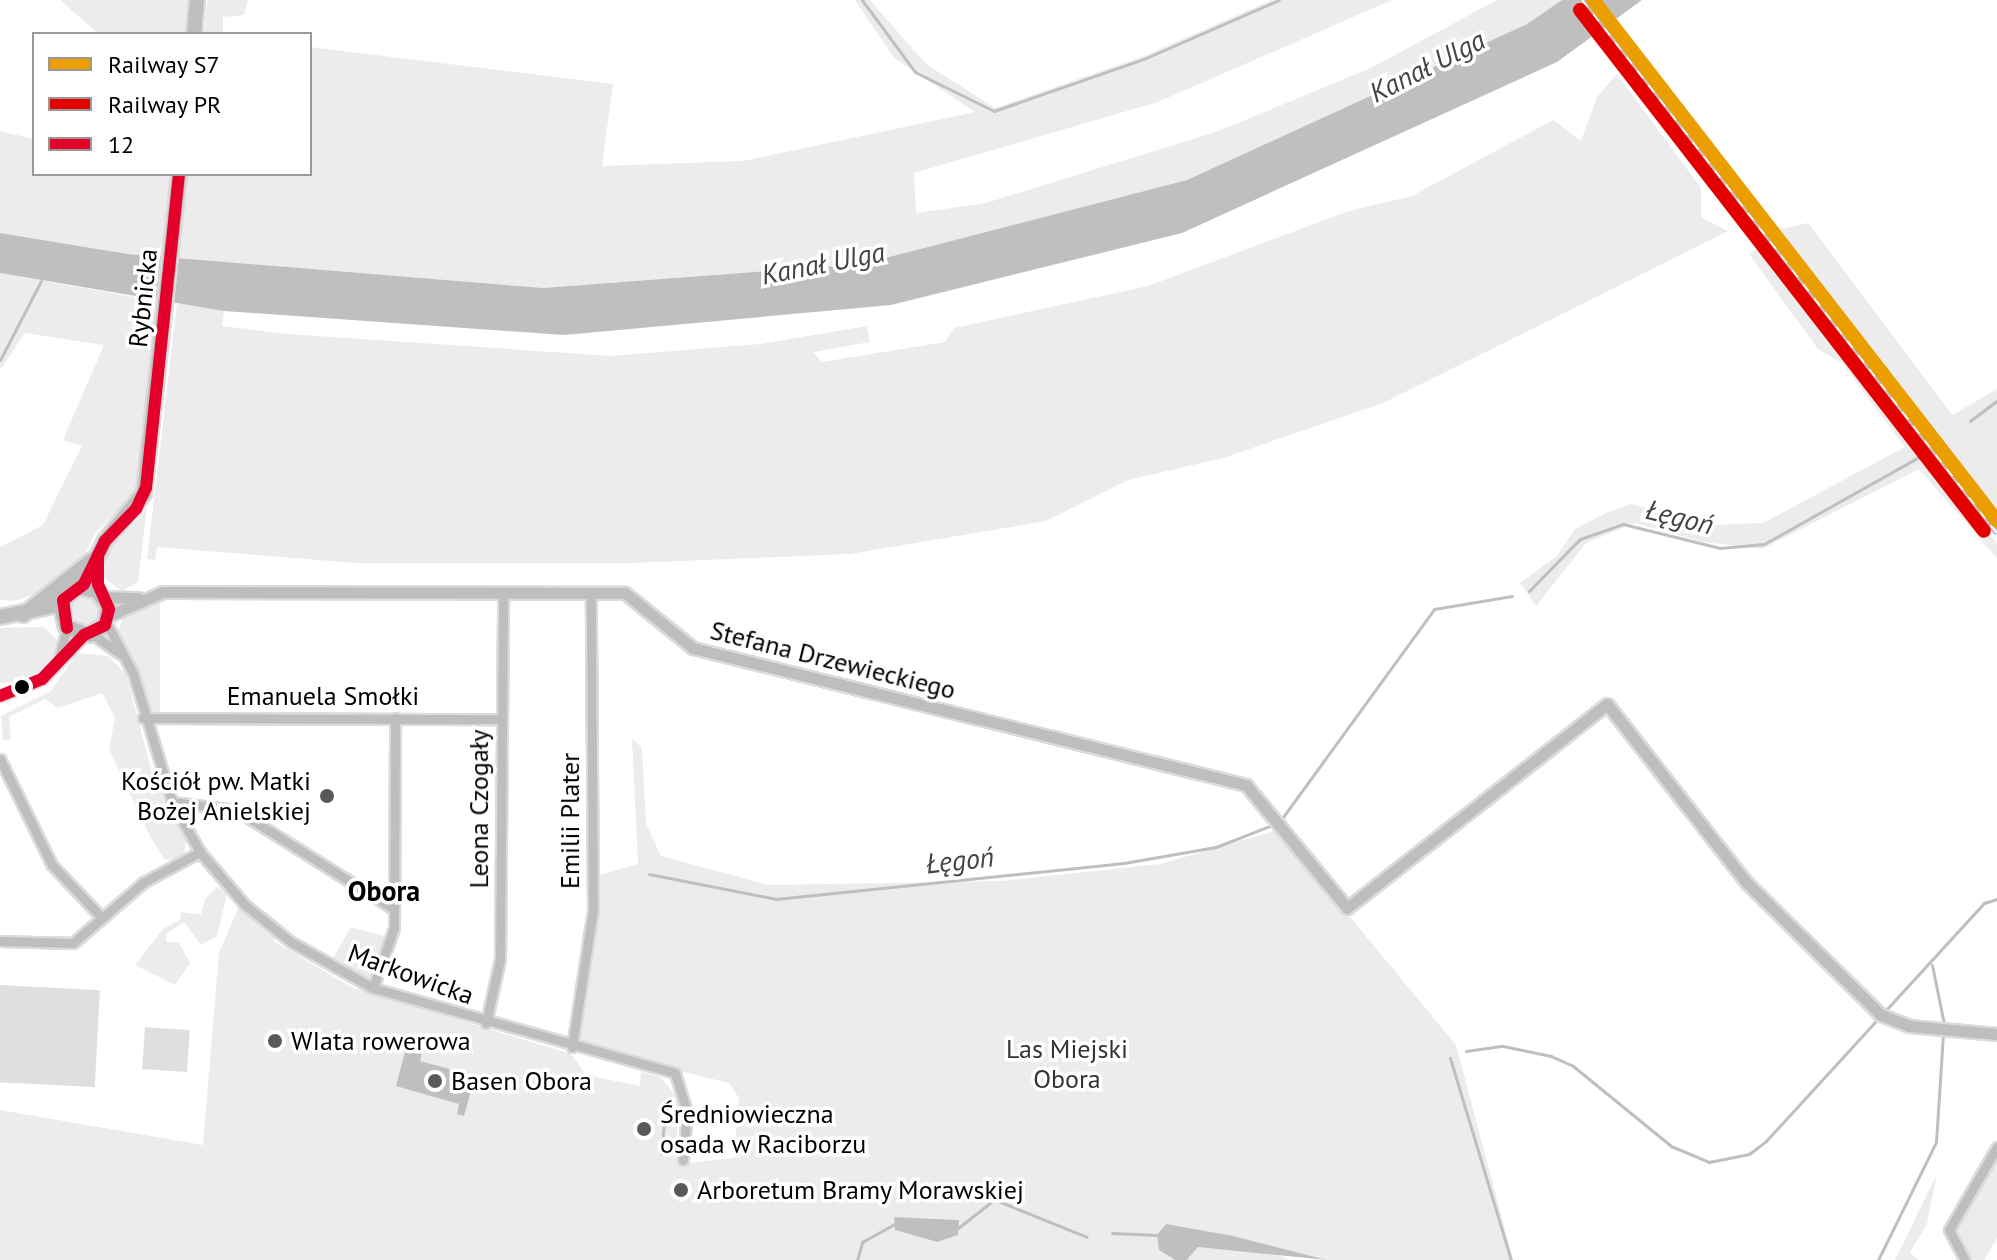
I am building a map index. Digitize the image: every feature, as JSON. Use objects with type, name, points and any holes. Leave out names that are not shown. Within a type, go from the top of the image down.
[{"type":"main road","points":[[194,32],[197,0]]},
{"type":"main road","name":"Rybnicka","points":[[0,617],[23,615],[62,604],[80,588],[98,555],[140,504],[151,449],[179,176]]},
{"type":"main road","points":[[88,635],[107,619],[98,555]]},
{"type":"main road","points":[[23,615],[98,555]]},
{"type":"main road","points":[[80,588],[103,596]]},
{"type":"main road","points":[[62,604],[65,624]]},
{"type":"main road","name":"Rybnicka","points":[[23,615],[65,624],[88,635]]},
{"type":"street","name":"Stefana Drzewieckiego","points":[[103,596],[140,598],[169,592],[625,593],[693,648],[1240,782],[1347,908],[1607,704],[1747,883],[1881,1015],[1909,1026],[1997,1034]]},
{"type":"street","name":"Leona Czogały","points":[[486,1023],[500,959],[503,593]]},
{"type":"street","name":"Emilii Plater","points":[[572,1047],[593,910],[591,593]]},
{"type":"street","name":"Stefana Drzewieckiego","points":[[107,619],[140,598]]},
{"type":"street","name":"Markowicka","points":[[107,619],[172,802],[200,852],[245,905],[291,942],[373,988],[486,1023],[675,1073],[687,1112],[683,1160]]},
{"type":"street","points":[[58,665],[65,624]]},
{"type":"street","points":[[0,696],[38,681],[88,635],[121,654]]},
{"type":"street","name":"Emanuela Smołki","points":[[143,718],[502,719]]},
{"type":"street","points":[[373,988],[394,909],[395,718]]},
{"type":"street","points":[[0,759],[52,865],[101,917]]},
{"type":"street","points":[[172,802],[236,810],[394,909]]},
{"type":"street","points":[[0,941],[71,944],[144,882],[200,852]]},
{"type":"street","points":[[1965,1260],[1949,1230],[1997,1147]]},
{"type":"green space","points":[[60,0],[190,0],[186,32],[97,32]]},
{"type":"green space","points":[[207,0],[248,0],[244,15],[223,17],[223,32],[204,32]]},
{"type":"green space","points":[[855,0],[870,0],[926,64],[995,108],[1144,56],[1272,0],[1392,0],[1158,102],[914,173],[916,213],[986,203],[1216,132],[1371,68],[1497,0],[1562,0],[1527,24],[1187,180],[862,264],[543,288],[128,254],[0,233],[0,131],[32,139],[32,176],[312,176],[312,47],[613,84],[602,166],[743,161],[975,112],[894,58]]},
{"type":"green space","points":[[1617,74],[1701,188],[1701,217],[1728,231],[1383,403],[1223,458],[1128,480],[1046,521],[850,554],[633,563],[356,563],[157,547],[155,560],[147,559],[177,303],[224,311],[222,326],[288,334],[611,356],[760,344],[867,326],[870,342],[813,352],[822,362],[945,342],[954,328],[1148,286],[1349,211],[1412,196],[1553,120],[1581,141],[1597,97]]},
{"type":"green space","points":[[1808,223],[1952,415],[1997,389],[1997,513],[1777,230]]},
{"type":"green space","points":[[1762,245],[1997,544],[1997,558],[1919,469],[1762,549],[1703,542],[1635,523],[1586,543],[1536,606],[1520,583],[1557,556],[1575,529],[1608,512],[1631,504],[1712,525],[1763,523],[1905,447],[1842,363],[1818,349],[1749,254]]},
{"type":"green space","points":[[0,273],[157,301],[135,494],[96,532],[80,562],[44,591],[15,601],[0,600],[0,547],[43,525],[82,446],[63,440],[104,345],[25,333],[0,370]]},
{"type":"green space","points":[[147,505],[138,582],[122,591],[100,575],[102,560]]},
{"type":"green space","points":[[85,595],[97,599],[101,611],[97,623],[85,627],[73,623],[69,611],[73,599]]},
{"type":"green space","points":[[160,597],[160,712],[155,712],[147,708],[139,672],[117,634],[124,615]]},
{"type":"green space","points":[[44,627],[62,645],[54,660],[27,681],[0,683],[0,628]]},
{"type":"green space","points":[[77,653],[108,656],[126,674],[153,776],[186,841],[184,857],[165,860],[151,838],[109,749],[115,718],[102,693],[58,708],[45,699],[9,717],[11,739],[3,741],[1,716],[51,691]]},
{"type":"green space","name":"Las Miejski Obora","points":[[632,738],[642,748],[646,824],[661,856],[769,885],[1001,881],[1160,864],[1278,830],[1456,1045],[1513,1260],[1327,1260],[1205,1232],[1159,1250],[1175,1260],[0,1260],[0,1110],[203,1145],[219,953],[240,904],[276,936],[273,941],[353,988],[571,1054],[586,1075],[640,1086],[641,1072],[660,1077],[678,1098],[677,1164],[734,1158],[739,1098],[729,1083],[575,1046],[596,876],[638,864]],"holes":[[[894,1217],[958,1220],[958,1235],[936,1242],[895,1230]]]},
{"type":"green space","points":[[217,887],[227,894],[217,936],[201,945],[184,922],[167,933],[166,942],[179,943],[190,963],[175,985],[135,965],[163,929],[180,920],[181,912],[201,915],[205,899]]},
{"type":"green space","points":[[351,927],[389,937],[370,979],[331,962]]},
{"type":"green space","points":[[1997,1156],[1997,1238],[1984,1260],[1972,1260],[1955,1227]]},
{"type":"green space","points":[[1937,1174],[1927,1224],[1910,1252],[1918,1260],[1895,1260]]},
{"type":"green space","points":[[1198,1247],[1270,1251],[1289,1260],[1187,1260]]},
{"type":"shaded area","points":[[1562,0],[1642,0],[1557,62],[1182,233],[891,305],[564,335],[224,311],[0,273],[0,233],[128,254],[543,288],[862,264],[1187,180],[1527,24]]},
{"type":"shaded area","name":"Basen Obora","points":[[406,1048],[422,1053],[420,1061],[475,1076],[464,1116],[457,1114],[459,1104],[396,1086]]},
{"type":"shaded area","points":[[894,1217],[959,1220],[958,1235],[937,1242],[895,1230]]},
{"type":"shaded area","points":[[1166,1224],[1233,1236],[1327,1260],[1198,1247],[1187,1260],[1175,1260],[1159,1250],[1157,1235]]},
{"type":"building","points":[[0,985],[100,990],[95,1087],[0,1082]]},
{"type":"building","points":[[145,1027],[190,1030],[187,1072],[142,1069]]},
{"type":"waterway","points":[[862,0],[915,72],[994,111],[1146,58],[1279,0]]},
{"type":"waterway","points":[[0,360],[41,281]]},
{"type":"waterway","name":"Łęgoń","points":[[1970,421],[1997,401]]},
{"type":"waterway","name":"Łęgoń","points":[[1529,591],[1580,539],[1623,524],[1720,548],[1764,544],[1919,457]]},
{"type":"waterway","name":"Łęgoń","points":[[1283,817],[1434,609],[1512,596]]},
{"type":"waterway","name":"Łęgoń","points":[[649,874],[776,899],[1124,863],[1216,847],[1272,825]]},
{"type":"waterway","points":[[1885,1011],[1984,903],[1997,899]]},
{"type":"waterway","points":[[1932,965],[1944,1024]]},
{"type":"waterway","points":[[1466,1051],[1503,1046],[1551,1056],[1573,1066],[1671,1146],[1709,1162],[1749,1154],[1766,1141],[1877,1020]]},
{"type":"waterway","points":[[1878,1260],[1936,1142],[1943,1035]]},
{"type":"waterway","points":[[1450,1058],[1511,1260]]},
{"type":"waterway","points":[[661,1154],[666,1102]]},
{"type":"waterway","points":[[993,1199],[1087,1237]]},
{"type":"waterway","points":[[958,1228],[990,1203]]},
{"type":"waterway","points":[[857,1260],[862,1242],[894,1224]]},
{"type":"waterway","points":[[1112,1233],[1157,1235]]},
{"type":"railway","points":[[1582,0],[1997,533]]},
{"type":"rail line","name":"S7","points":[[1593,0],[1997,521]]},
{"type":"rail line","name":"PR","points":[[1580,10],[1984,531]]},
{"type":"transit line","name":"12","points":[[67,628],[63,600],[84,584],[105,541],[136,509],[146,488],[179,176]]},
{"type":"transit line","name":"12","points":[[0,696],[42,679],[84,635],[105,625],[109,609],[98,584],[98,555]]},
{"type":"place","name":"Kościół pw. Matki Bożej Anielskiej","points":[[327,796]]},
{"type":"place","name":"WIata rowerowa","points":[[275,1041]]},
{"type":"place","name":"Basen Obora","points":[[435,1081]]},
{"type":"place","name":"Średniowieczna osada w Raciborzu","points":[[644,1129]]},
{"type":"place","name":"Arboretum Bramy Morawskiej","points":[[681,1190]]},
{"type":"district","name":"Obora","points":[[384,891]]},
{"type":"water label","name":"Kanał Ulga","points":[[1427,66]]},
{"type":"water label","name":"Kanał Ulga","points":[[823,263]]}]
